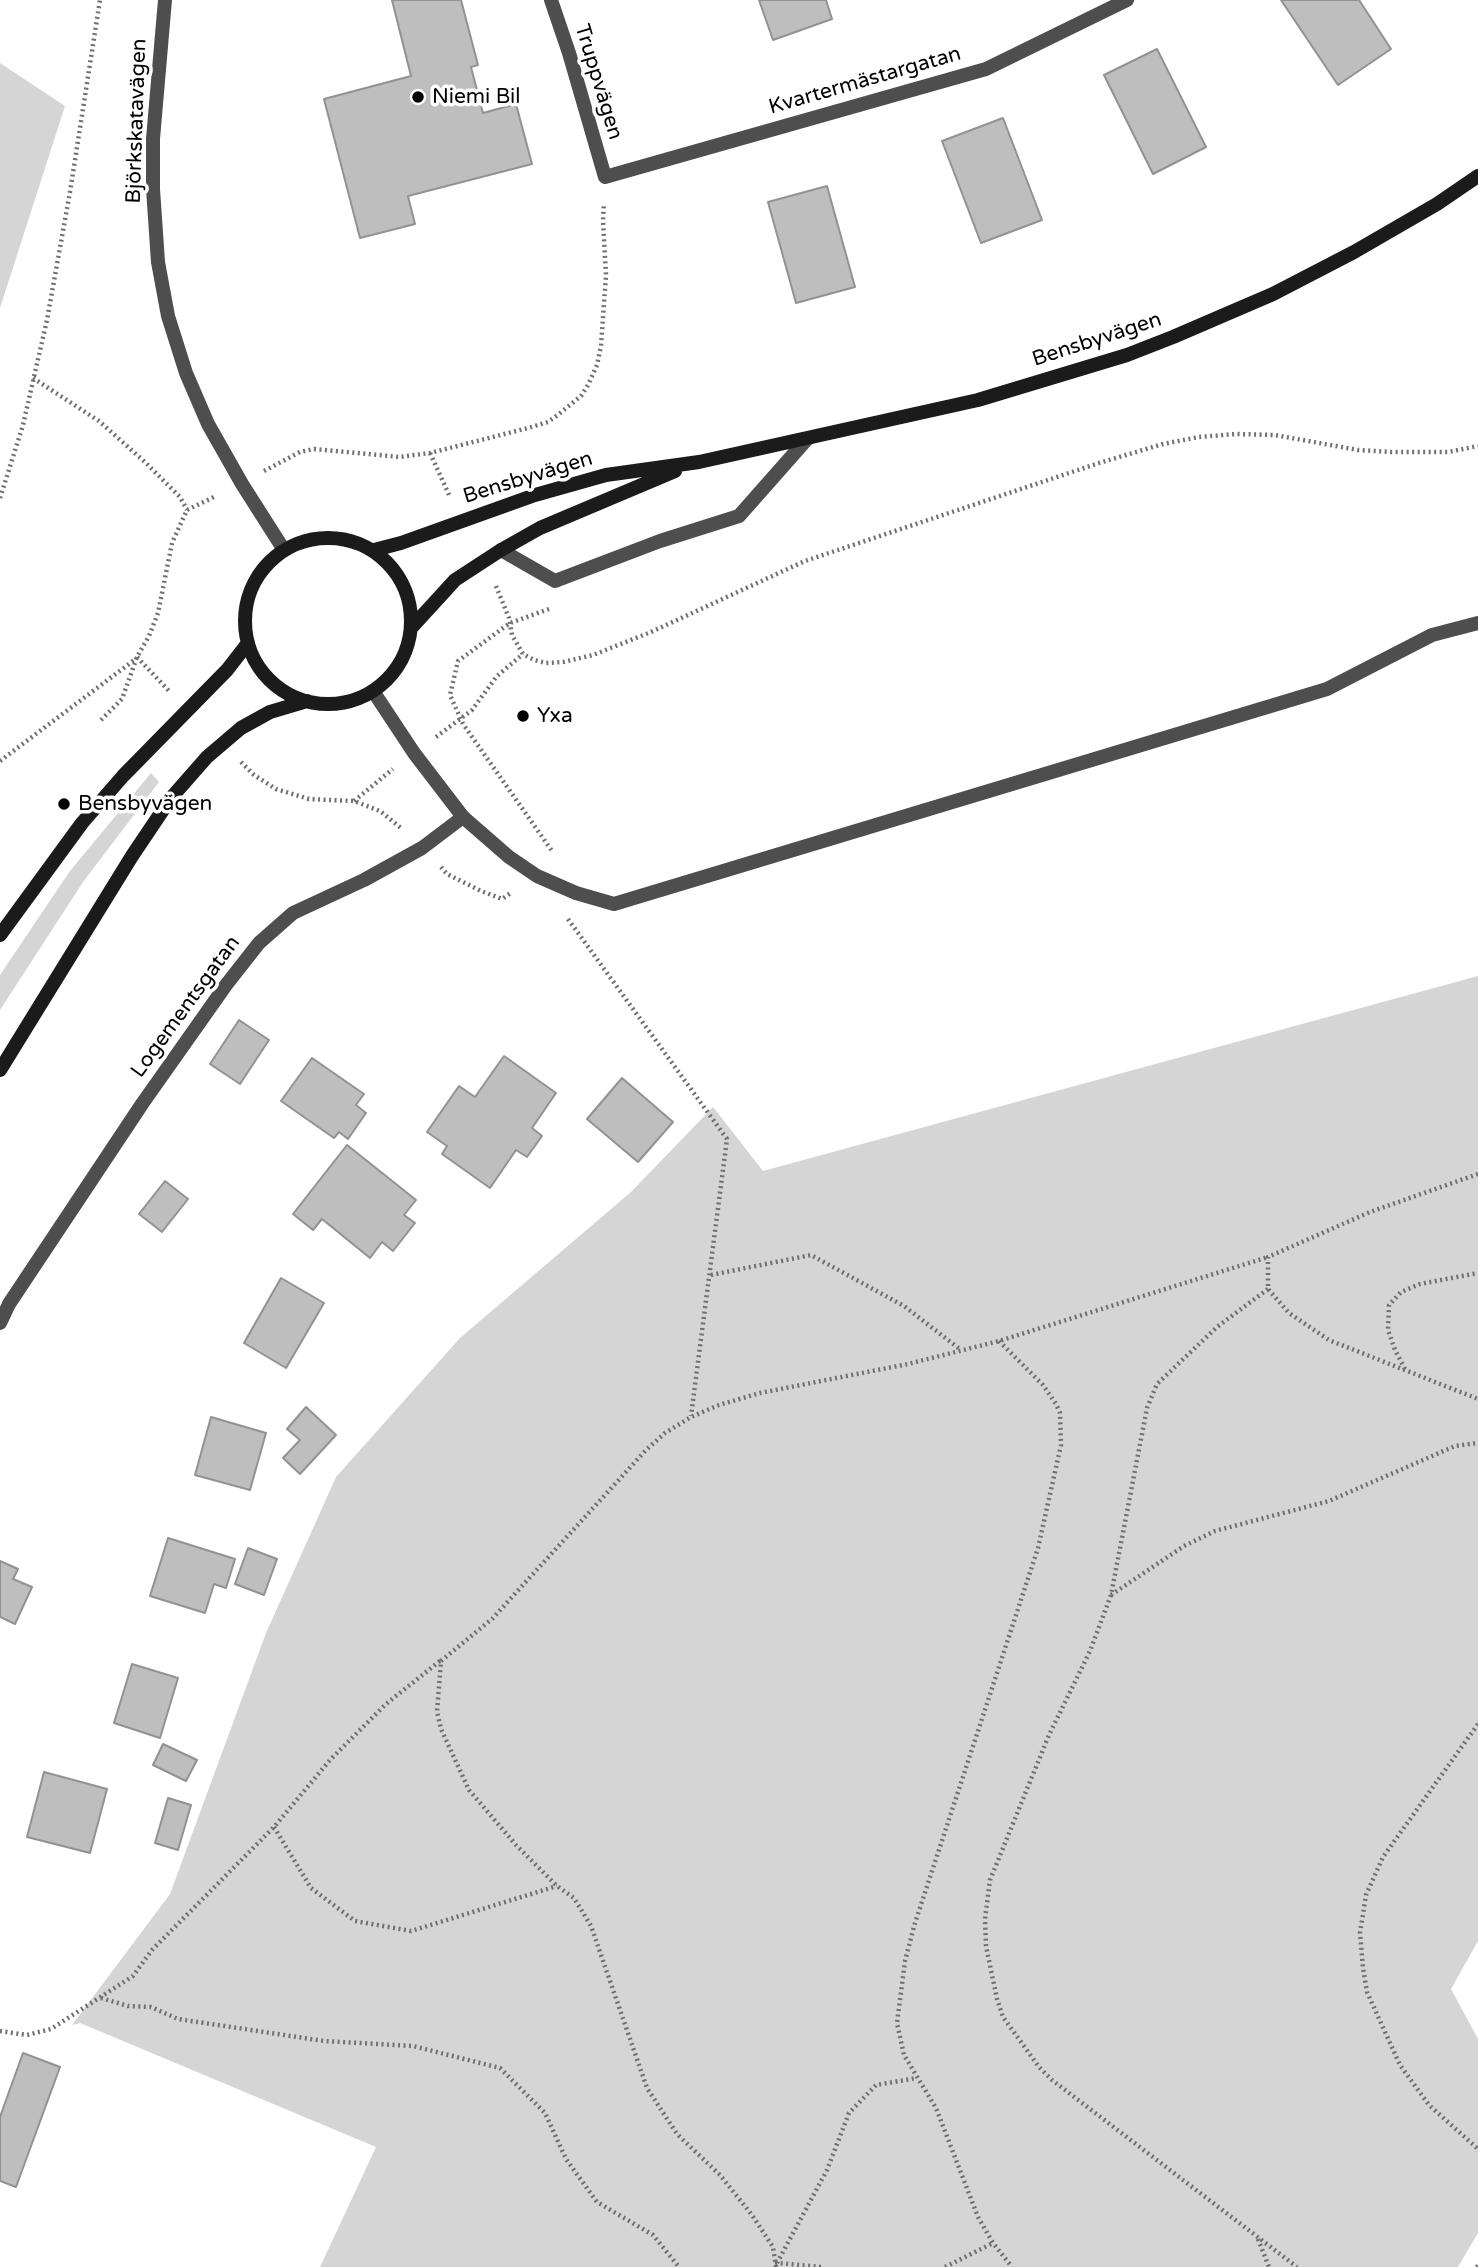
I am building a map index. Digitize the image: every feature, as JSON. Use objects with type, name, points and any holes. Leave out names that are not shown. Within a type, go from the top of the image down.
[{"type":"main road","name":"Bensbyvägen","points":[[374,550],[536,495],[606,475],[699,462],[978,400],[1126,355],[1273,294],[1354,252],[1437,204],[1478,176]]},
{"type":"main road","name":"Bensbyvägen","points":[[412,627],[455,580],[501,550],[540,528],[699,462]]},
{"type":"main road","points":[[334,537],[374,550],[391,565],[410,602],[412,627],[400,665],[373,691],[340,703],[307,701],[281,690],[260,668],[248,643],[244,619],[255,580],[267,564],[284,550],[310,539],[334,537]]},
{"type":"main road","points":[[0,935],[82,823],[123,776],[227,670],[248,643]]},
{"type":"main road","points":[[0,1070],[132,856],[163,810],[189,778],[221,743],[241,728],[270,712],[307,701]]},
{"type":"street","name":"Björkskatavägen","points":[[165,0],[153,139],[153,189],[158,262],[168,316],[186,373],[208,424],[284,550]]},
{"type":"street","name":"Truppvägen","points":[[551,0],[605,177]]},
{"type":"street","name":"Kvartermästargatan","points":[[605,177],[986,69],[1128,0]]},
{"type":"street","points":[[501,550],[555,581],[660,541],[739,516],[807,439]]},
{"type":"street","points":[[373,691],[414,753],[463,817],[509,857],[537,876],[576,893],[614,904],[1327,689],[1432,635],[1478,623]]},
{"type":"street","name":"Logementsgatan","points":[[0,1323],[9,1304],[142,1104],[259,943],[293,913],[364,880],[422,848],[463,817]]},
{"type":"path","points":[[0,498],[23,425],[47,320],[100,0]]},
{"type":"path","points":[[461,521],[430,453],[548,422],[581,396],[597,365],[606,275],[603,222],[605,177]]},
{"type":"path","points":[[33,378],[99,421],[180,497],[187,510]]},
{"type":"path","points":[[483,561],[502,597],[512,635],[523,654],[545,663],[563,662],[593,655],[651,632],[805,561],[1163,444],[1236,434],[1275,435],[1358,450],[1391,452],[1448,452],[1478,446]]},
{"type":"path","points":[[221,743],[254,775],[276,789],[309,799],[354,800],[380,811],[390,817],[447,874],[502,899],[537,876],[557,857],[461,719],[450,695],[458,661],[510,623]]},
{"type":"path","points":[[354,800],[472,710],[497,676],[523,654]]},
{"type":"path","points":[[137,657],[187,711]]},
{"type":"path","points":[[101,720],[122,699],[137,657]]},
{"type":"path","points":[[0,761],[137,657]]},
{"type":"path","points":[[537,876],[727,1139],[691,1417]]},
{"type":"path","points":[[0,2031],[27,2035],[51,2029],[134,1976],[152,1950],[274,1828],[330,1760],[386,1703],[492,1619],[646,1450],[664,1433],[691,1417],[719,1405],[760,1393],[908,1364],[999,1341],[1268,1257],[1370,1212],[1478,1174]]},
{"type":"path","points":[[711,1275],[811,1255],[904,1306],[961,1350]]},
{"type":"path","points":[[1268,1257],[1268,1289],[1289,1313],[1329,1339],[1478,1399]]},
{"type":"path","points":[[1405,1370],[1388,1330],[1389,1305],[1401,1292],[1420,1284],[1478,1273]]},
{"type":"path","points":[[1268,1289],[1217,1327],[1157,1384],[1147,1408],[1111,1595],[1090,1651],[1049,1734],[990,1880],[985,1919],[986,1946],[1003,2017],[1039,2067],[1052,2080],[1297,2267]]},
{"type":"path","points":[[999,1341],[1043,1385],[1056,1404],[1060,1413],[1061,1446],[1038,1548],[915,1923],[905,1961],[897,2023],[904,2055],[936,2108],[978,2217],[993,2243],[1012,2267]]},
{"type":"path","points":[[1111,1595],[1184,1546],[1215,1531],[1329,1502],[1455,1446],[1478,1443]]},
{"type":"path","points":[[441,1661],[437,1712],[441,1729],[469,1790],[516,1845],[557,1886],[574,1898],[591,1926],[647,2088],[677,2134],[720,2175],[752,2215],[773,2247],[776,2265]]},
{"type":"path","points":[[1478,1724],[1383,1857],[1366,1895],[1360,1933],[1367,1992],[1400,2065],[1429,2105],[1478,2149]]},
{"type":"path","points":[[274,1828],[311,1888],[355,1921],[411,1931],[557,1886]]},
{"type":"path","points":[[100,1998],[128,2006],[151,2007],[178,2020],[324,2041],[413,2046],[500,2068],[545,2113],[566,2159],[597,2202],[653,2235],[679,2267]]},
{"type":"path","points":[[776,2265],[827,2170],[849,2113],[876,2085],[917,2078]]},
{"type":"path","points":[[1257,2238],[1269,2267]]},
{"type":"path","points":[[946,2267],[993,2243]]},
{"type":"path","points":[[776,2265],[821,2267]]},
{"type":"shaded area","points":[[0,63],[65,106],[0,308]]},
{"type":"shaded area","points":[[151,773],[159,782],[83,882],[0,1010],[0,975],[70,871]]},
{"type":"shaded area","points":[[1478,976],[1478,1941],[1451,1989],[1478,2039],[1478,2233],[1458,2267],[320,2267],[376,2147],[80,2023],[72,2025],[170,1894],[266,1633],[336,1477],[460,1338],[631,1192],[713,1107],[763,1171]]},
{"type":"building","points":[[392,0],[461,0],[478,65],[471,67],[483,113],[516,104],[532,164],[408,196],[415,224],[360,238],[324,99],[411,76]]},
{"type":"building","points":[[759,0],[826,0],[832,19],[773,40]]},
{"type":"building","points":[[1281,0],[1359,0],[1391,49],[1338,85]]},
{"type":"building","points":[[1157,49],[1206,147],[1153,174],[1104,75]]},
{"type":"building","points":[[1003,118],[1042,220],[981,243],[942,141]]},
{"type":"building","points":[[827,186],[855,287],[796,303],[768,202]]},
{"type":"building","points":[[239,1020],[269,1040],[240,1084],[210,1064]]},
{"type":"building","points":[[504,1056],[556,1093],[532,1128],[542,1136],[527,1157],[516,1150],[490,1188],[442,1154],[447,1146],[427,1132],[459,1086],[475,1097]]},
{"type":"building","points":[[312,1058],[364,1094],[356,1105],[366,1113],[348,1139],[339,1132],[334,1138],[281,1101]]},
{"type":"building","points":[[622,1078],[673,1122],[638,1162],[587,1119]]},
{"type":"building","points":[[347,1145],[416,1200],[404,1215],[415,1223],[393,1251],[382,1242],[370,1258],[322,1219],[313,1230],[293,1214]]},
{"type":"building","points":[[165,1181],[188,1199],[162,1232],[139,1214]]},
{"type":"building","points":[[281,1278],[324,1303],[286,1368],[244,1343]]},
{"type":"building","points":[[306,1407],[336,1435],[300,1474],[283,1458],[300,1440],[287,1429]]},
{"type":"building","points":[[211,1417],[266,1433],[250,1490],[195,1475]]},
{"type":"building","points":[[168,1538],[235,1559],[226,1588],[214,1584],[205,1613],[150,1596]]},
{"type":"building","points":[[248,1548],[277,1559],[264,1595],[235,1584]]},
{"type":"building","points":[[0,1561],[18,1569],[13,1579],[32,1587],[15,1624],[0,1617]]},
{"type":"building","points":[[132,1664],[178,1678],[160,1738],[114,1723]]},
{"type":"building","points":[[163,1744],[197,1760],[186,1781],[153,1765]]},
{"type":"building","points":[[44,1772],[107,1789],[90,1853],[27,1837]]},
{"type":"building","points":[[168,1798],[191,1805],[178,1850],[155,1843]]},
{"type":"building","points":[[23,2053],[60,2067],[16,2187],[0,2181],[0,2117]]},
{"type":"place","name":"Niemi Bil","points":[[418,97]]},
{"type":"place","name":"Yxa","points":[[523,716]]},
{"type":"place","name":"Bensbyvägen","points":[[64,804]]}]
